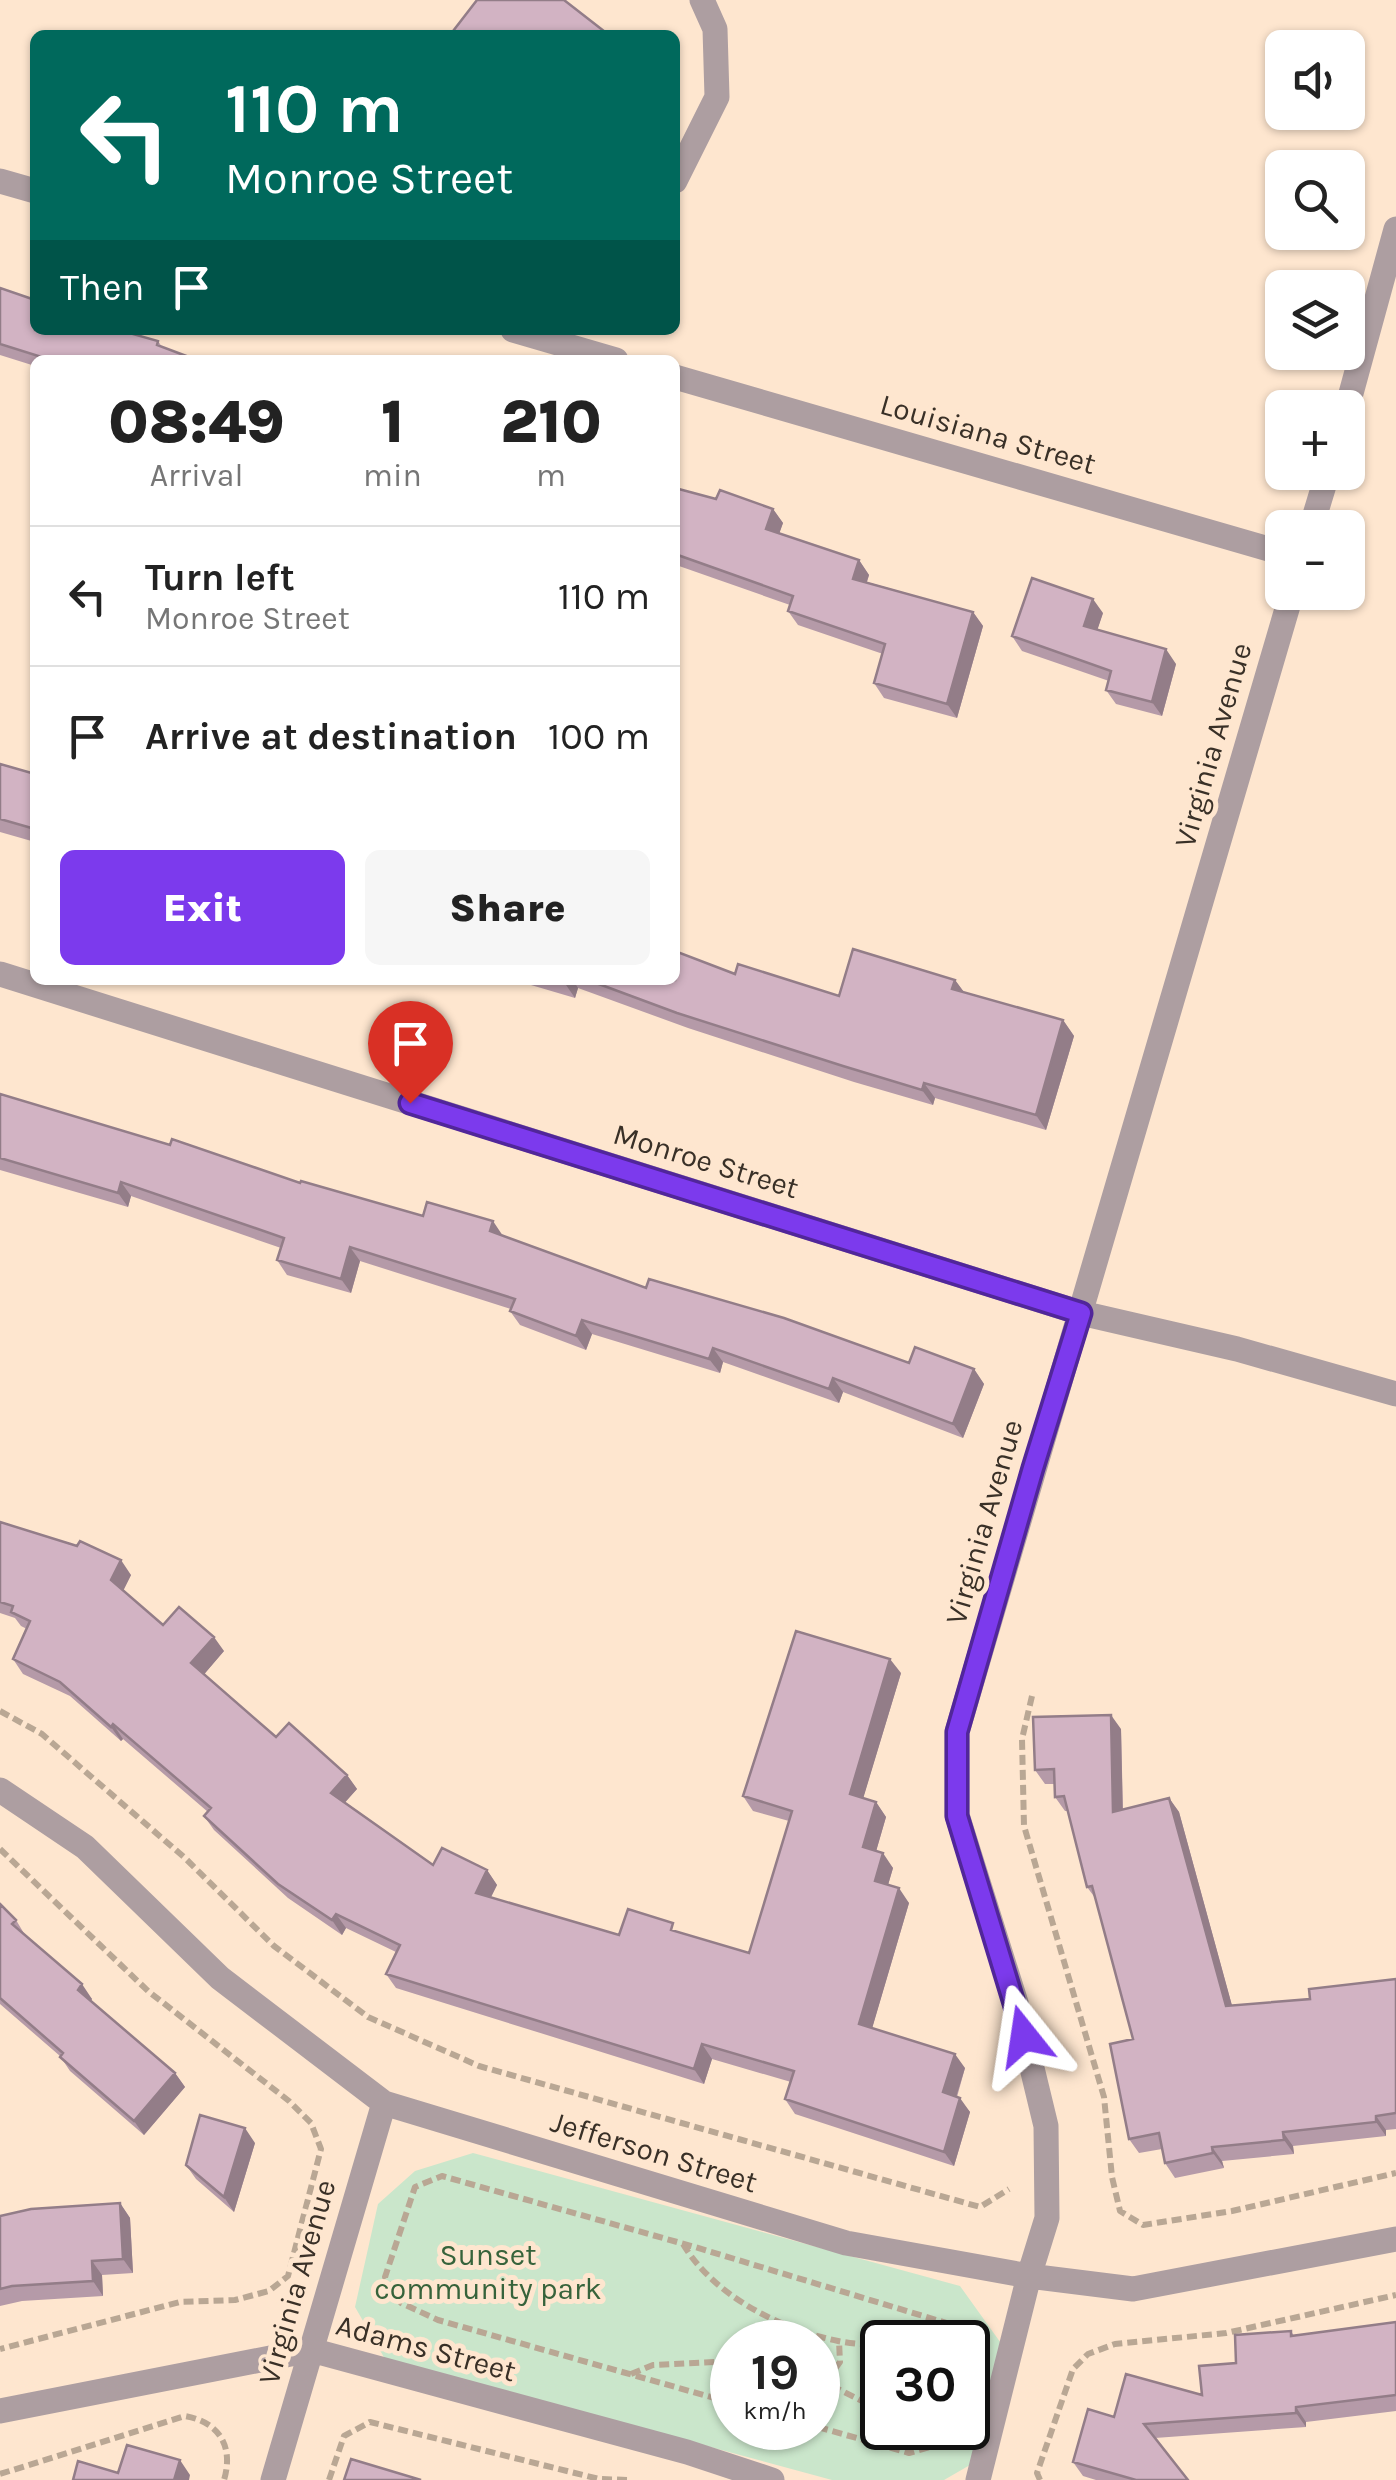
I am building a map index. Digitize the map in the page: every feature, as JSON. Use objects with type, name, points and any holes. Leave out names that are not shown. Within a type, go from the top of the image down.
[{"type":"street","points":[[680,170],[717,96],[715,29],[702,0]]},
{"type":"street","points":[[0,181],[30,190]]},
{"type":"street","points":[[1352,390],[1396,229]]},
{"type":"street","points":[[568,338],[605,355]]},
{"type":"street","name":"Louisiana Street","points":[[680,378],[1265,548]]},
{"type":"street","name":"Virginia Avenue","points":[[978,2480],[1047,2218],[1046,2126],[1017,2006],[957,1816],[957,1732],[1287,610]]},
{"type":"street","name":"Monroe Street","points":[[0,974],[30,983]]},
{"type":"street","name":"Monroe Street","points":[[35,985],[1081,1313],[1237,1349],[1396,1394]]},
{"type":"street","name":"Jefferson Street","points":[[0,1790],[85,1848],[220,1978],[384,2103],[846,2243],[1030,2276],[1133,2289],[1396,2239]]},
{"type":"street","name":"Virginia Avenue","points":[[273,2480],[384,2103]]},
{"type":"street","name":"Adams Street","points":[[0,2411],[311,2350],[687,2452],[772,2480]]},
{"type":"path","points":[[1032,1696],[1022,1739],[1024,1826],[1104,2098],[1112,2177],[1120,2211],[1143,2225],[1232,2211],[1396,2173]]},
{"type":"path","points":[[0,1711],[42,1734],[185,1858],[274,1946],[368,2017],[479,2066],[980,2207],[1009,2189]]},
{"type":"path","points":[[0,1850],[148,1991],[289,2101],[311,2123],[320,2149],[288,2276],[269,2291],[235,2300],[180,2302],[0,2349]]},
{"type":"path","points":[[710,2397],[438,2320],[401,2303],[386,2277],[415,2187],[442,2176],[938,2320]]},
{"type":"path","points":[[683,2244],[696,2265],[726,2290],[776,2320]]},
{"type":"path","points":[[1040,2480],[1037,2474],[1072,2369],[1088,2354],[1116,2344],[1226,2333],[1396,2295]]},
{"type":"path","points":[[631,2374],[653,2365],[710,2361]]},
{"type":"path","points":[[0,2474],[185,2416],[205,2420],[222,2435],[227,2469],[224,2480]]},
{"type":"path","points":[[329,2480],[344,2436],[370,2422],[599,2480],[629,2480]]},
{"type":"green space","name":"Sunset community park","points":[[473,2153],[960,2286],[984,2320],[860,2320],[860,2450],[974,2450],[970,2465],[944,2480],[832,2480],[721,2450],[840,2450],[840,2320],[710,2320],[710,2447],[385,2359],[355,2307],[378,2204],[415,2171]]},
{"type":"green space","name":"Sunset community park","points":[[990,2328],[1003,2346],[990,2393]]},
{"type":"building","points":[[477,0],[564,0],[603,30],[454,30]]},
{"type":"building","points":[[0,288],[30,298],[30,335],[137,335],[184,355],[35,355],[0,344]]},
{"type":"building","points":[[680,489],[716,499],[720,490],[773,509],[766,529],[859,560],[853,579],[973,612],[947,704],[874,683],[885,644],[788,611],[793,596],[680,556]]},
{"type":"building","points":[[1032,578],[1093,599],[1084,626],[1166,649],[1152,702],[1106,690],[1111,671],[1012,636]]},
{"type":"building","points":[[0,764],[30,773],[30,828],[0,819]]},
{"type":"building","points":[[853,949],[955,980],[952,989],[1063,1020],[1036,1115],[924,1083],[922,1090],[677,1013],[601,985],[680,985],[680,953],[735,974],[738,964],[839,996]]},
{"type":"building","points":[[0,1094],[170,1145],[172,1139],[300,1183],[423,1216],[427,1202],[493,1221],[490,1231],[646,1288],[649,1279],[784,1318],[909,1363],[915,1347],[974,1369],[953,1424],[833,1378],[829,1389],[713,1348],[709,1359],[582,1320],[576,1336],[510,1311],[515,1299],[350,1247],[341,1279],[277,1260],[284,1238],[121,1182],[118,1193],[0,1158]]},
{"type":"building","points":[[0,1522],[77,1546],[80,1541],[121,1560],[111,1580],[163,1625],[179,1607],[214,1637],[191,1663],[276,1737],[289,1723],[347,1775],[331,1793],[433,1865],[442,1848],[487,1870],[476,1893],[619,1935],[628,1909],[673,1923],[671,1930],[749,1953],[792,1811],[743,1796],[796,1631],[890,1659],[850,1794],[876,1802],[863,1847],[883,1853],[875,1881],[899,1888],[859,2024],[955,2054],[943,2092],[960,2098],[944,2152],[785,2099],[794,2071],[702,2044],[694,2069],[386,1974],[400,1945],[336,1914],[332,1920],[278,1884],[204,1816],[211,1808],[113,1724],[111,1727],[60,1682],[13,1659],[30,1621],[11,1612],[13,1606],[0,1602]]},
{"type":"building","points":[[1111,1715],[1113,1812],[1169,1798],[1226,2006],[1310,1999],[1309,1989],[1396,1979],[1396,2113],[1376,2116],[1376,2122],[1283,2132],[1284,2140],[1212,2147],[1213,2153],[1165,2163],[1159,2133],[1129,2139],[1110,2044],[1133,2039],[1064,1796],[1055,1797],[1054,1769],[1035,1770],[1033,1717]]},
{"type":"building","points":[[0,1904],[16,1920],[12,1924],[82,1984],[78,1990],[175,2073],[134,2121],[0,1998]]},
{"type":"building","points":[[200,2115],[245,2128],[224,2197],[186,2165]]},
{"type":"building","points":[[120,2203],[123,2259],[92,2261],[93,2281],[0,2289],[0,2216],[31,2209]]},
{"type":"building","points":[[1396,2322],[1396,2395],[1296,2407],[1296,2413],[1144,2424],[1188,2480],[1136,2480],[1073,2462],[1088,2409],[1114,2417],[1126,2374],[1202,2395],[1199,2366],[1236,2363],[1235,2335],[1291,2331],[1291,2336]]},
{"type":"building","points":[[127,2445],[180,2460],[174,2480],[73,2480],[78,2461],[118,2473]]},
{"type":"building","points":[[351,2459],[421,2480],[344,2480]]},
{"type":"route","points":[[410,1103],[1081,1313],[957,1732],[957,1816],[1024,2036]]}]
